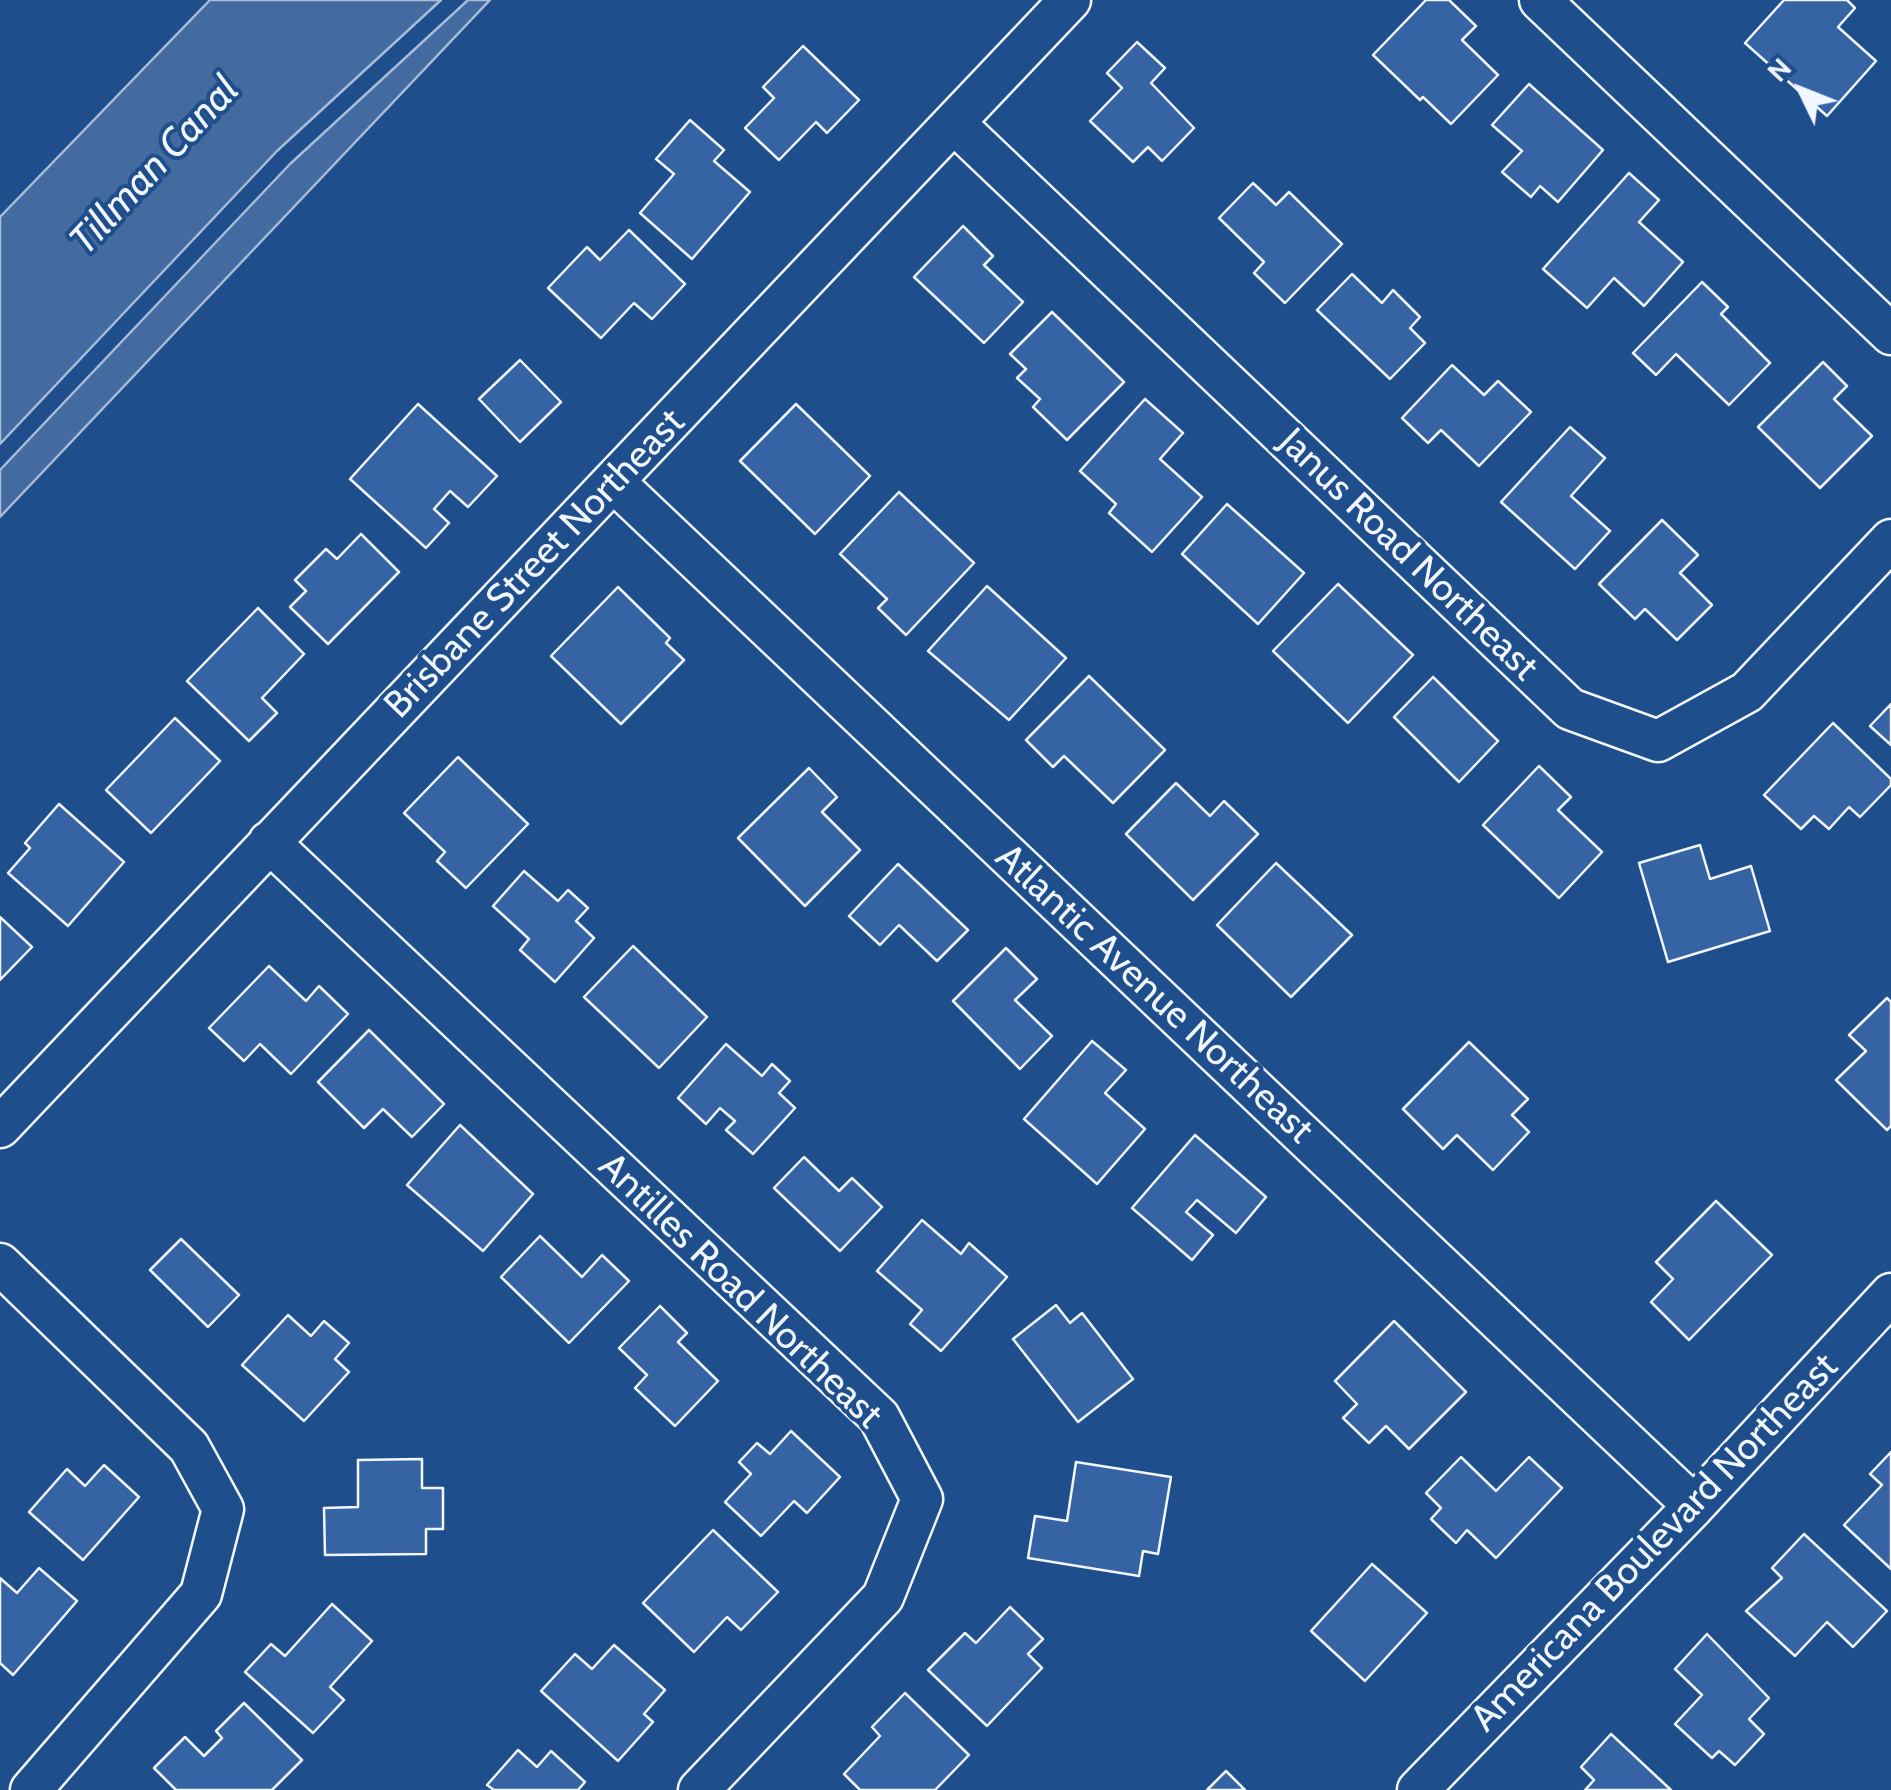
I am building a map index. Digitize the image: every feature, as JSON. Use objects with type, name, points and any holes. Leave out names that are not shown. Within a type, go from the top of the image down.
[{"type":"street","name":"Brisbane Street Northeast","points":[[0,1127],[1070,0]]},
{"type":"street","points":[[1540,0],[1891,334]]},
{"type":"street","name":"Janus Road Northeast","points":[[954,123],[1570,709],[1658,741],[1747,692],[1891,540]]},
{"type":"street","name":"Atlantic Avenue Northeast","points":[[614,482],[1694,1506]]},
{"type":"street","name":"Antilles Road Northeast","points":[[269,842],[879,1417],[922,1499],[883,1596],[699,1790]]},
{"type":"street","points":[[0,1264],[190,1447],[223,1509],[201,1594],[31,1790]]},
{"type":"street","name":"Americana Boulevard Northeast","points":[[1418,1790],[1694,1506],[1891,1294]]},
{"type":"water","name":"Tillman Canal","points":[[210,0],[441,0],[277,151],[0,444],[0,217]]},
{"type":"water","points":[[468,0],[490,0],[0,517],[0,470],[290,164]]},
{"type":"building","points":[[1426,0],[1449,0],[1476,26],[1462,40],[1498,75],[1451,124],[1373,55]]},
{"type":"building","points":[[1784,0],[1847,0],[1855,8],[1838,27],[1876,61],[1827,116],[1745,43]]},
{"type":"building","points":[[1137,42],[1165,68],[1151,83],[1194,128],[1162,161],[1148,147],[1133,162],[1090,121],[1122,88],[1107,73]]},
{"type":"building","points":[[803,46],[859,100],[827,133],[816,122],[779,160],[745,128],[774,98],[763,87]]},
{"type":"building","points":[[1529,84],[1603,150],[1558,202],[1540,186],[1531,197],[1502,172],[1522,151],[1492,125]]},
{"type":"building","points":[[690,120],[724,150],[714,161],[750,192],[692,259],[640,213],[674,174],[656,159]]},
{"type":"building","points":[[1629,173],[1659,200],[1639,222],[1683,262],[1644,306],[1614,278],[1587,308],[1543,269]]},
{"type":"building","points":[[1253,183],[1276,205],[1289,192],[1342,244],[1285,303],[1254,273],[1264,262],[1219,218]]},
{"type":"building","points":[[963,226],[993,256],[984,265],[1023,302],[984,343],[914,277]]},
{"type":"building","points":[[629,230],[685,284],[652,319],[634,303],[601,338],[548,288],[587,247],[600,260]]},
{"type":"building","points":[[1352,274],[1382,303],[1393,290],[1420,317],[1410,328],[1425,343],[1390,379],[1317,310]]},
{"type":"building","points":[[1702,282],[1728,307],[1721,314],[1770,363],[1729,405],[1676,354],[1656,375],[1633,353]]},
{"type":"building","points":[[1052,312],[1124,382],[1067,440],[1033,407],[1040,399],[1017,378],[1026,369],[1010,354]]},
{"type":"building","points":[[520,360],[561,402],[520,442],[479,399]]},
{"type":"building","points":[[1823,362],[1847,386],[1834,399],[1872,436],[1820,488],[1758,427]]},
{"type":"building","points":[[1452,365],[1484,395],[1498,381],[1531,412],[1479,466],[1441,430],[1428,443],[1402,418]]},
{"type":"building","points":[[1145,399],[1183,433],[1160,459],[1202,497],[1152,552],[1109,513],[1116,504],[1080,471]]},
{"type":"building","points":[[418,404],[497,476],[468,507],[450,491],[434,509],[449,523],[426,548],[350,479]]},
{"type":"building","points":[[796,404],[870,476],[815,534],[740,461]]},
{"type":"building","points":[[1570,427],[1605,458],[1571,496],[1610,531],[1575,569],[1501,502]]},
{"type":"building","points":[[899,492],[974,563],[906,635],[878,608],[887,599],[840,554]]},
{"type":"building","points":[[1227,504],[1304,573],[1258,624],[1182,554]]},
{"type":"building","points":[[1662,520],[1698,555],[1680,573],[1712,605],[1677,640],[1645,609],[1635,619],[1599,584]]},
{"type":"building","points":[[361,534],[399,572],[328,644],[290,607],[306,591],[295,580],[326,549],[337,559]]},
{"type":"building","points":[[1338,584],[1413,655],[1348,723],[1273,651]]},
{"type":"building","points":[[987,586],[1066,658],[1009,720],[928,651]]},
{"type":"building","points":[[618,587],[670,638],[666,643],[684,660],[621,724],[551,656]]},
{"type":"building","points":[[258,608],[304,654],[262,698],[277,713],[249,741],[187,681]]},
{"type":"building","points":[[1089,676],[1165,750],[1113,803],[1064,756],[1053,767],[1026,740]]},
{"type":"building","points":[[1433,677],[1498,741],[1459,782],[1394,717]]},
{"type":"building","points":[[1891,704],[1891,745],[1870,726]]},
{"type":"building","points":[[175,718],[220,761],[151,833],[106,790]]},
{"type":"building","points":[[1833,723],[1891,779],[1891,785],[1860,817],[1849,807],[1829,829],[1814,816],[1801,829],[1764,795]]},
{"type":"building","points":[[458,757],[528,824],[466,888],[437,861],[445,852],[404,813]]},
{"type":"building","points":[[1539,766],[1571,797],[1558,810],[1602,852],[1559,898],[1483,825]]},
{"type":"building","points":[[809,768],[837,797],[822,812],[860,850],[805,906],[738,838]]},
{"type":"building","points":[[1176,783],[1210,816],[1224,801],[1258,834],[1193,900],[1126,834]]},
{"type":"building","points":[[59,804],[124,862],[68,926],[8,873],[30,848],[25,843]]},
{"type":"building","points":[[1700,845],[1710,879],[1751,866],[1770,931],[1668,962],[1639,863]]},
{"type":"building","points":[[1276,863],[1352,935],[1291,997],[1217,925]]},
{"type":"building","points":[[898,864],[968,930],[937,961],[899,925],[880,945],[849,916]]},
{"type":"building","points":[[524,871],[558,901],[568,890],[588,908],[576,921],[594,938],[555,982],[520,950],[529,939],[493,906]]},
{"type":"building","points":[[0,917],[32,947],[0,980]]},
{"type":"building","points":[[633,946],[707,1017],[659,1068],[584,997]]},
{"type":"building","points":[[1006,948],[1037,979],[1015,1000],[1052,1036],[1020,1069],[953,1001]]},
{"type":"building","points":[[269,966],[306,1001],[319,986],[348,1014],[291,1074],[260,1044],[244,1061],[209,1028]]},
{"type":"building","points":[[1887,998],[1891,1002],[1891,1126],[1887,1130],[1836,1080],[1866,1051],[1849,1035]]},
{"type":"building","points":[[369,1030],[444,1104],[412,1137],[383,1109],[364,1128],[318,1082]]},
{"type":"building","points":[[1092,1041],[1126,1070],[1105,1093],[1145,1129],[1097,1184],[1024,1119]]},
{"type":"building","points":[[1469,1042],[1528,1099],[1512,1115],[1529,1132],[1493,1170],[1457,1135],[1443,1149],[1403,1109]]},
{"type":"building","points":[[726,1044],[762,1076],[772,1064],[790,1081],[779,1093],[795,1108],[753,1154],[726,1130],[735,1121],[720,1108],[706,1124],[678,1098]]},
{"type":"building","points":[[460,1125],[533,1194],[483,1251],[407,1185]]},
{"type":"building","points":[[1195,1135],[1266,1197],[1236,1233],[1197,1200],[1186,1212],[1213,1235],[1192,1260],[1132,1208]]},
{"type":"building","points":[[804,1157],[839,1191],[852,1178],[882,1207],[840,1251],[774,1188]]},
{"type":"building","points":[[1716,1201],[1772,1255],[1689,1340],[1651,1302],[1673,1279],[1656,1262]]},
{"type":"building","points":[[922,1220],[961,1254],[969,1243],[1007,1277],[941,1351],[910,1324],[922,1310],[877,1271]]},
{"type":"building","points":[[540,1236],[582,1277],[602,1255],[629,1281],[569,1343],[501,1277]]},
{"type":"building","points":[[181,1239],[239,1295],[208,1327],[150,1270]]},
{"type":"building","points":[[1056,1305],[1070,1323],[1082,1313],[1133,1379],[1078,1422],[1013,1339]]},
{"type":"building","points":[[660,1306],[687,1333],[678,1342],[718,1381],[675,1426],[635,1388],[647,1375],[619,1348]]},
{"type":"building","points":[[288,1315],[311,1336],[324,1321],[349,1343],[335,1359],[349,1372],[304,1421],[242,1365]]},
{"type":"building","points":[[1394,1321],[1466,1392],[1409,1449],[1386,1426],[1369,1443],[1343,1418],[1357,1404],[1335,1381]]},
{"type":"building","points":[[791,1431],[840,1477],[807,1513],[794,1501],[761,1536],[725,1502],[751,1474],[739,1462],[757,1443],[770,1454]]},
{"type":"building","points":[[1891,1452],[1891,1569],[1844,1525],[1882,1485],[1870,1474]]},
{"type":"building","points":[[1461,1457],[1496,1491],[1529,1457],[1562,1488],[1496,1558],[1467,1530],[1456,1543],[1431,1519],[1441,1508],[1426,1493]]},
{"type":"building","points":[[422,1459],[422,1488],[443,1488],[443,1529],[426,1529],[426,1554],[325,1555],[324,1508],[358,1507],[358,1460]]},
{"type":"building","points":[[1076,1462],[1171,1477],[1158,1554],[1143,1551],[1139,1576],[1028,1558],[1035,1516],[1067,1521]]},
{"type":"building","points":[[104,1465],[139,1497],[83,1560],[29,1512],[67,1469],[85,1486]]},
{"type":"building","points":[[713,1530],[778,1592],[741,1630],[727,1617],[694,1652],[643,1603]]},
{"type":"building","points":[[1804,1534],[1887,1611],[1853,1647],[1827,1622],[1795,1656],[1746,1611],[1782,1578],[1772,1568]]},
{"type":"building","points":[[1372,1564],[1427,1613],[1365,1681],[1311,1631]]},
{"type":"building","points":[[39,1568],[77,1601],[13,1675],[0,1663],[0,1578],[17,1593]]},
{"type":"building","points":[[332,1604],[372,1641],[330,1687],[344,1700],[313,1733],[245,1672],[271,1644],[285,1656]]},
{"type":"building","points":[[1010,1607],[1043,1639],[1028,1654],[1042,1668],[987,1726],[928,1670],[965,1633],[976,1643]]},
{"type":"building","points":[[1707,1634],[1769,1698],[1749,1719],[1764,1734],[1735,1765],[1719,1751],[1712,1758],[1675,1724],[1702,1695],[1675,1669]]},
{"type":"building","points":[[614,1645],[665,1690],[644,1714],[653,1722],[618,1761],[541,1691],[575,1654],[592,1669]]},
{"type":"building","points":[[905,1693],[969,1755],[935,1790],[860,1790],[844,1774],[880,1736],[872,1727]]},
{"type":"building","points":[[244,1703],[302,1760],[272,1790],[176,1790],[154,1768],[185,1737],[204,1756],[222,1738],[216,1731]]},
{"type":"building","points":[[1611,1734],[1671,1790],[1585,1790],[1594,1780],[1581,1767]]},
{"type":"building","points":[[518,1750],[537,1767],[551,1751],[585,1782],[578,1790],[494,1790],[487,1785]]},
{"type":"building","points":[[1226,1771],[1245,1790],[1207,1790]]}]
